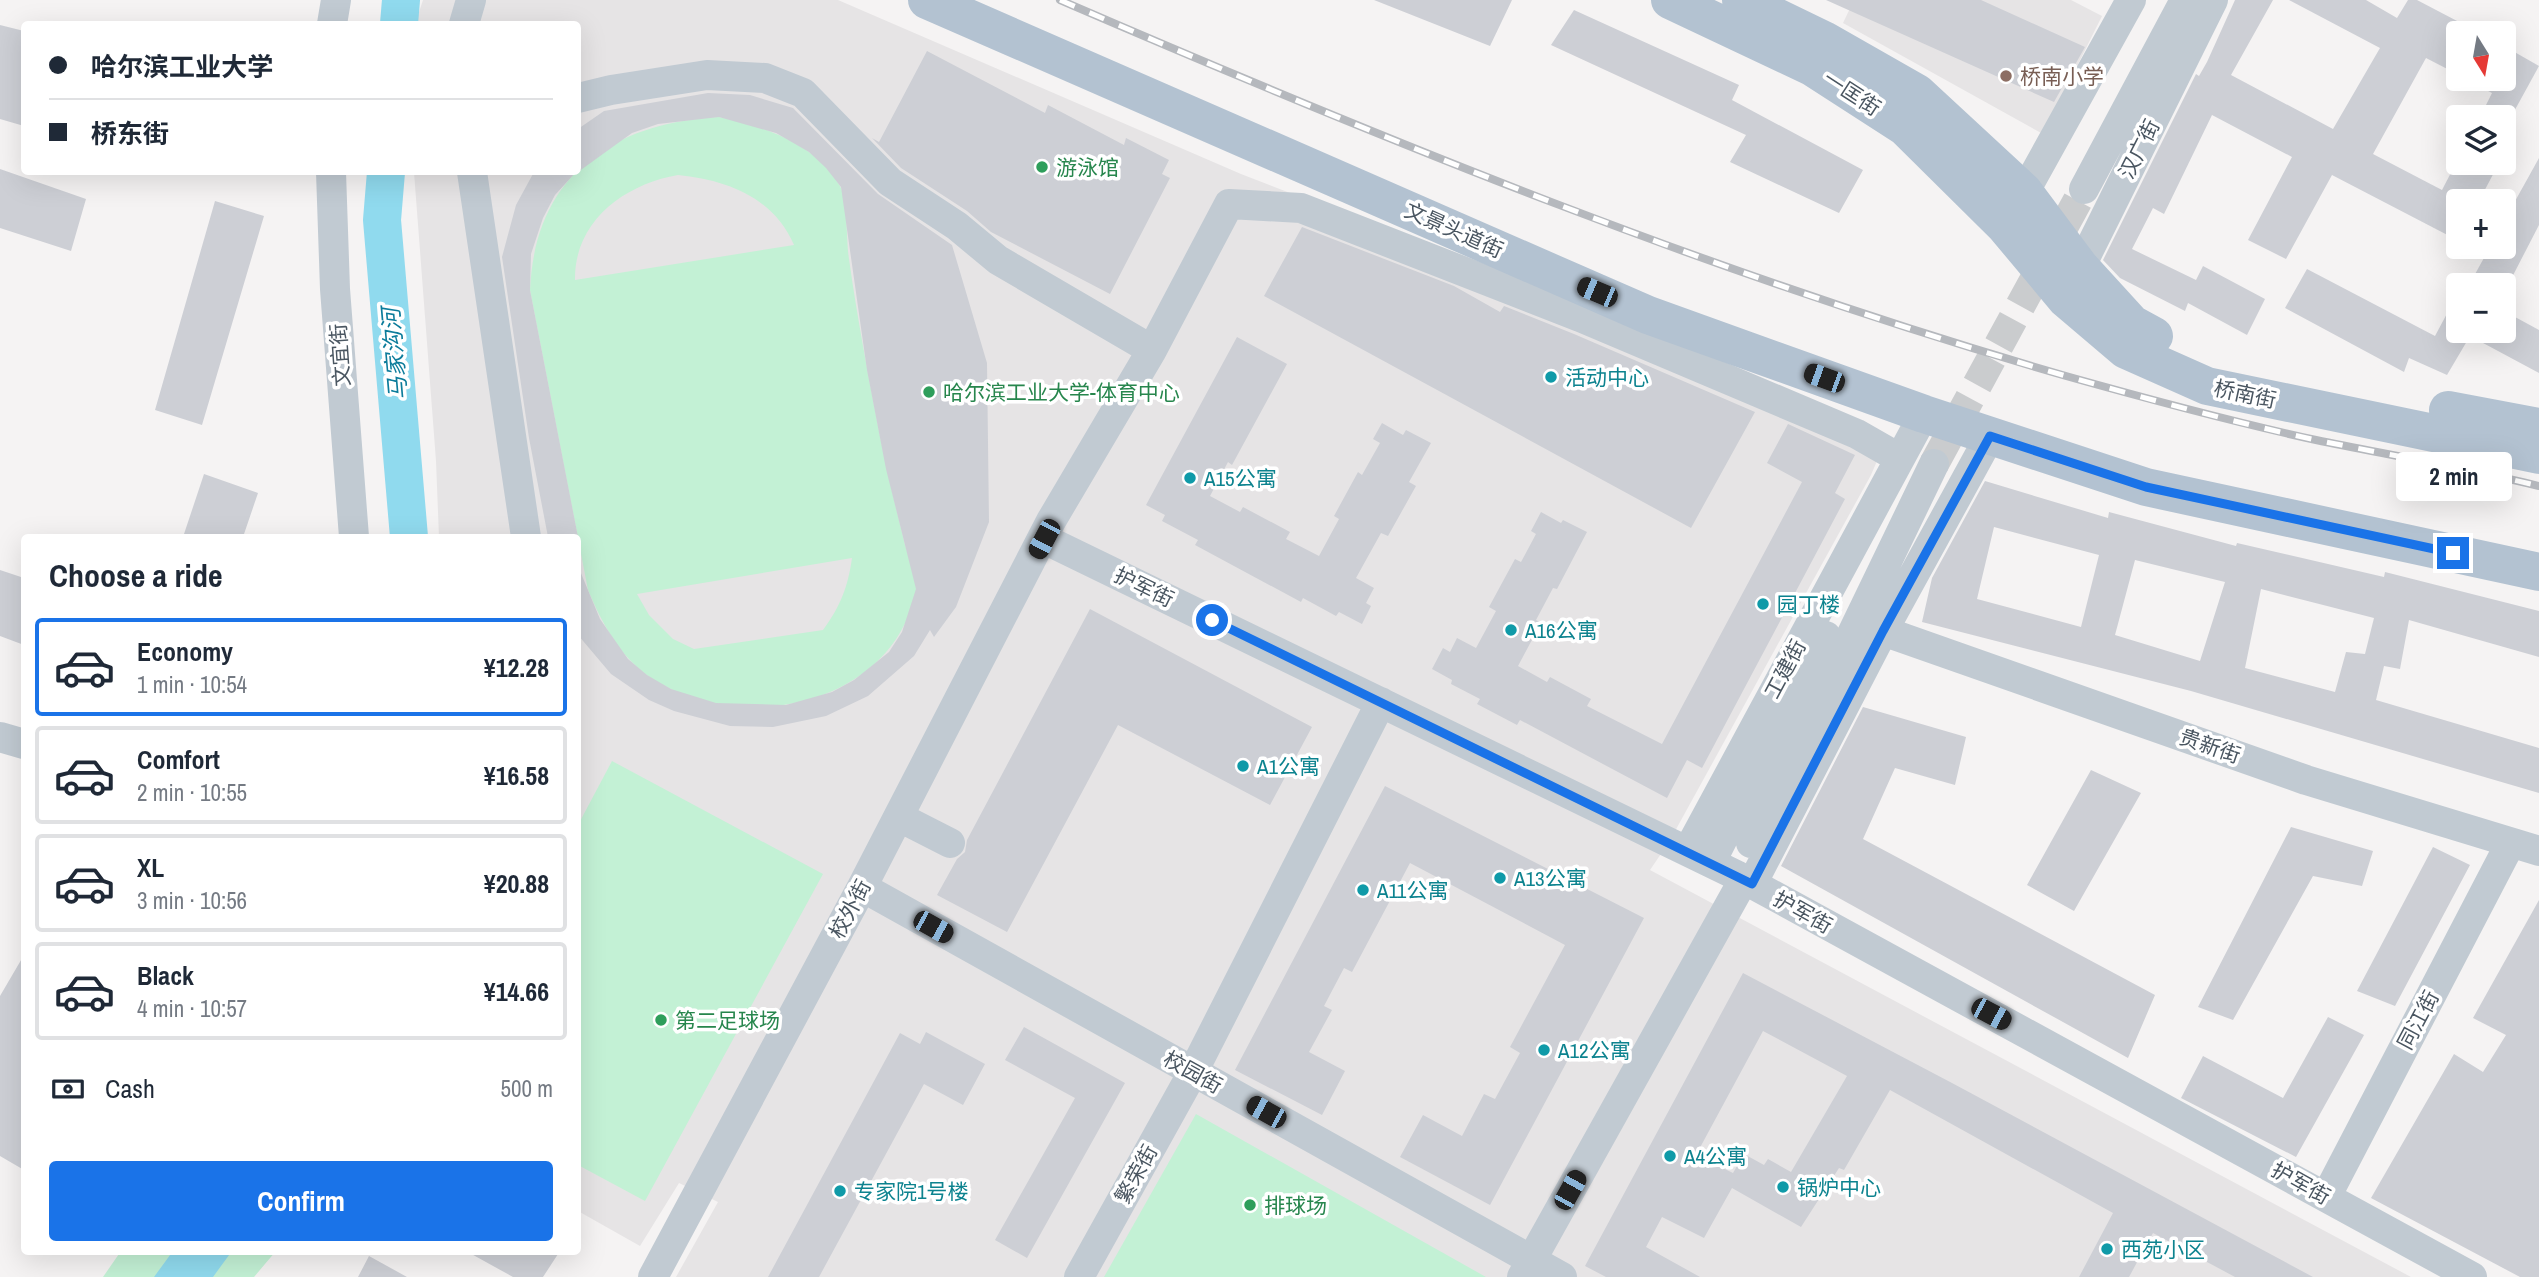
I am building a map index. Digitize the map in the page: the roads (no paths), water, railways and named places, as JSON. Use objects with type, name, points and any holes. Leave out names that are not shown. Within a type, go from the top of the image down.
[{"type":"main road","name":"文景头道街","points":[[927,0],[1648,315],[1924,414],[2146,487],[2539,572]]},
{"type":"main road","name":"一匡街","points":[[1670,0],[1812,66],[1905,127],[2005,226]]},
{"type":"main road","name":"一匡街","points":[[1741,0],[1824,40],[1917,93],[2024,192]]},
{"type":"main road","name":"桥南街","points":[[2024,192],[2073,283],[2126,350],[2207,386],[2539,455]]},
{"type":"main road","name":"桥南街","points":[[2005,226],[2073,283],[2132,324],[2186,353],[2227,368],[2539,427]]},
{"type":"street","points":[[332,21],[336,0]]},
{"type":"street","points":[[465,21],[471,0]]},
{"type":"street","points":[[2005,226],[2131,0]]},
{"type":"street","name":"汉广街","points":[[2164,0],[2076,186],[2185,0]]},
{"type":"street","name":"汉广街","points":[[2073,283],[2213,0]]},
{"type":"street","points":[[581,97],[707,75],[765,78],[803,93],[890,182],[957,226],[998,260],[1152,350]]},
{"type":"street","name":"文宜街","points":[[331,175],[335,289],[354,534]]},
{"type":"street","points":[[472,175],[526,534]]},
{"type":"street","name":"校外街","points":[[653,1277],[1044,539],[1152,350],[1229,204],[1301,208],[1580,317],[1917,459]]},
{"type":"street","name":"工建街","points":[[1527,1268],[1726,870],[1917,459],[1924,414]]},
{"type":"street","name":"工建街","points":[[1726,870],[1883,631],[1990,436]]},
{"type":"street","name":"工建街","points":[[1726,870],[1917,459]]},
{"type":"street","name":"护军街","points":[[1044,539],[1726,870],[2472,1277]]},
{"type":"street","name":"贵新街","points":[[1883,631],[2306,779],[2539,851]]},
{"type":"street","name":"繁荣街","points":[[1079,1277],[1193,1072],[1381,702]]},
{"type":"street","points":[[0,737],[21,743]]},
{"type":"street","points":[[899,817],[950,843]]},
{"type":"street","name":"同江街","points":[[2326,1197],[2510,844]]},
{"type":"street","name":"校园街","points":[[862,887],[1193,1072],[1527,1268],[1562,1277]]},
{"type":"water","points":[[170,1255],[229,1255],[213,1277],[154,1277]]},
{"type":"waterway","name":"马家沟河","points":[[399,21],[401,0]]},
{"type":"waterway","name":"马家沟河","points":[[386,175],[382,220],[409,534]]},
{"type":"tunnel","points":[[1934,464],[2084,189]]},
{"type":"railway","points":[[1060,0],[1307,105],[1557,204],[1683,251],[1937,337],[2066,376],[2253,426],[2539,486]]},
{"type":"place","name":"桥南小学","points":[[2006,76]]},
{"type":"place","name":"游泳馆","points":[[1042,167]]},
{"type":"place","name":"活动中心","points":[[1551,377]]},
{"type":"place","name":"哈尔滨工业大学-体育中心","points":[[929,392]]},
{"type":"place","name":"A15公寓","points":[[1190,478]]},
{"type":"place","name":"园丁楼","points":[[1763,604]]},
{"type":"place","name":"A16公寓","points":[[1511,630]]},
{"type":"place","name":"A1公寓","points":[[1243,766]]},
{"type":"place","name":"A13公寓","points":[[1500,878]]},
{"type":"place","name":"A11公寓","points":[[1363,890]]},
{"type":"place","name":"第二足球场","points":[[661,1020]]},
{"type":"place","name":"A12公寓","points":[[1544,1050]]},
{"type":"place","name":"A4公寓","points":[[1670,1156]]},
{"type":"place","name":"锅炉中心","points":[[1783,1187]]},
{"type":"place","name":"专家院1号楼","points":[[840,1191]]},
{"type":"place","name":"排球场","points":[[1250,1205]]},
{"type":"place","name":"西苑小区","points":[[2107,1249]]}]
